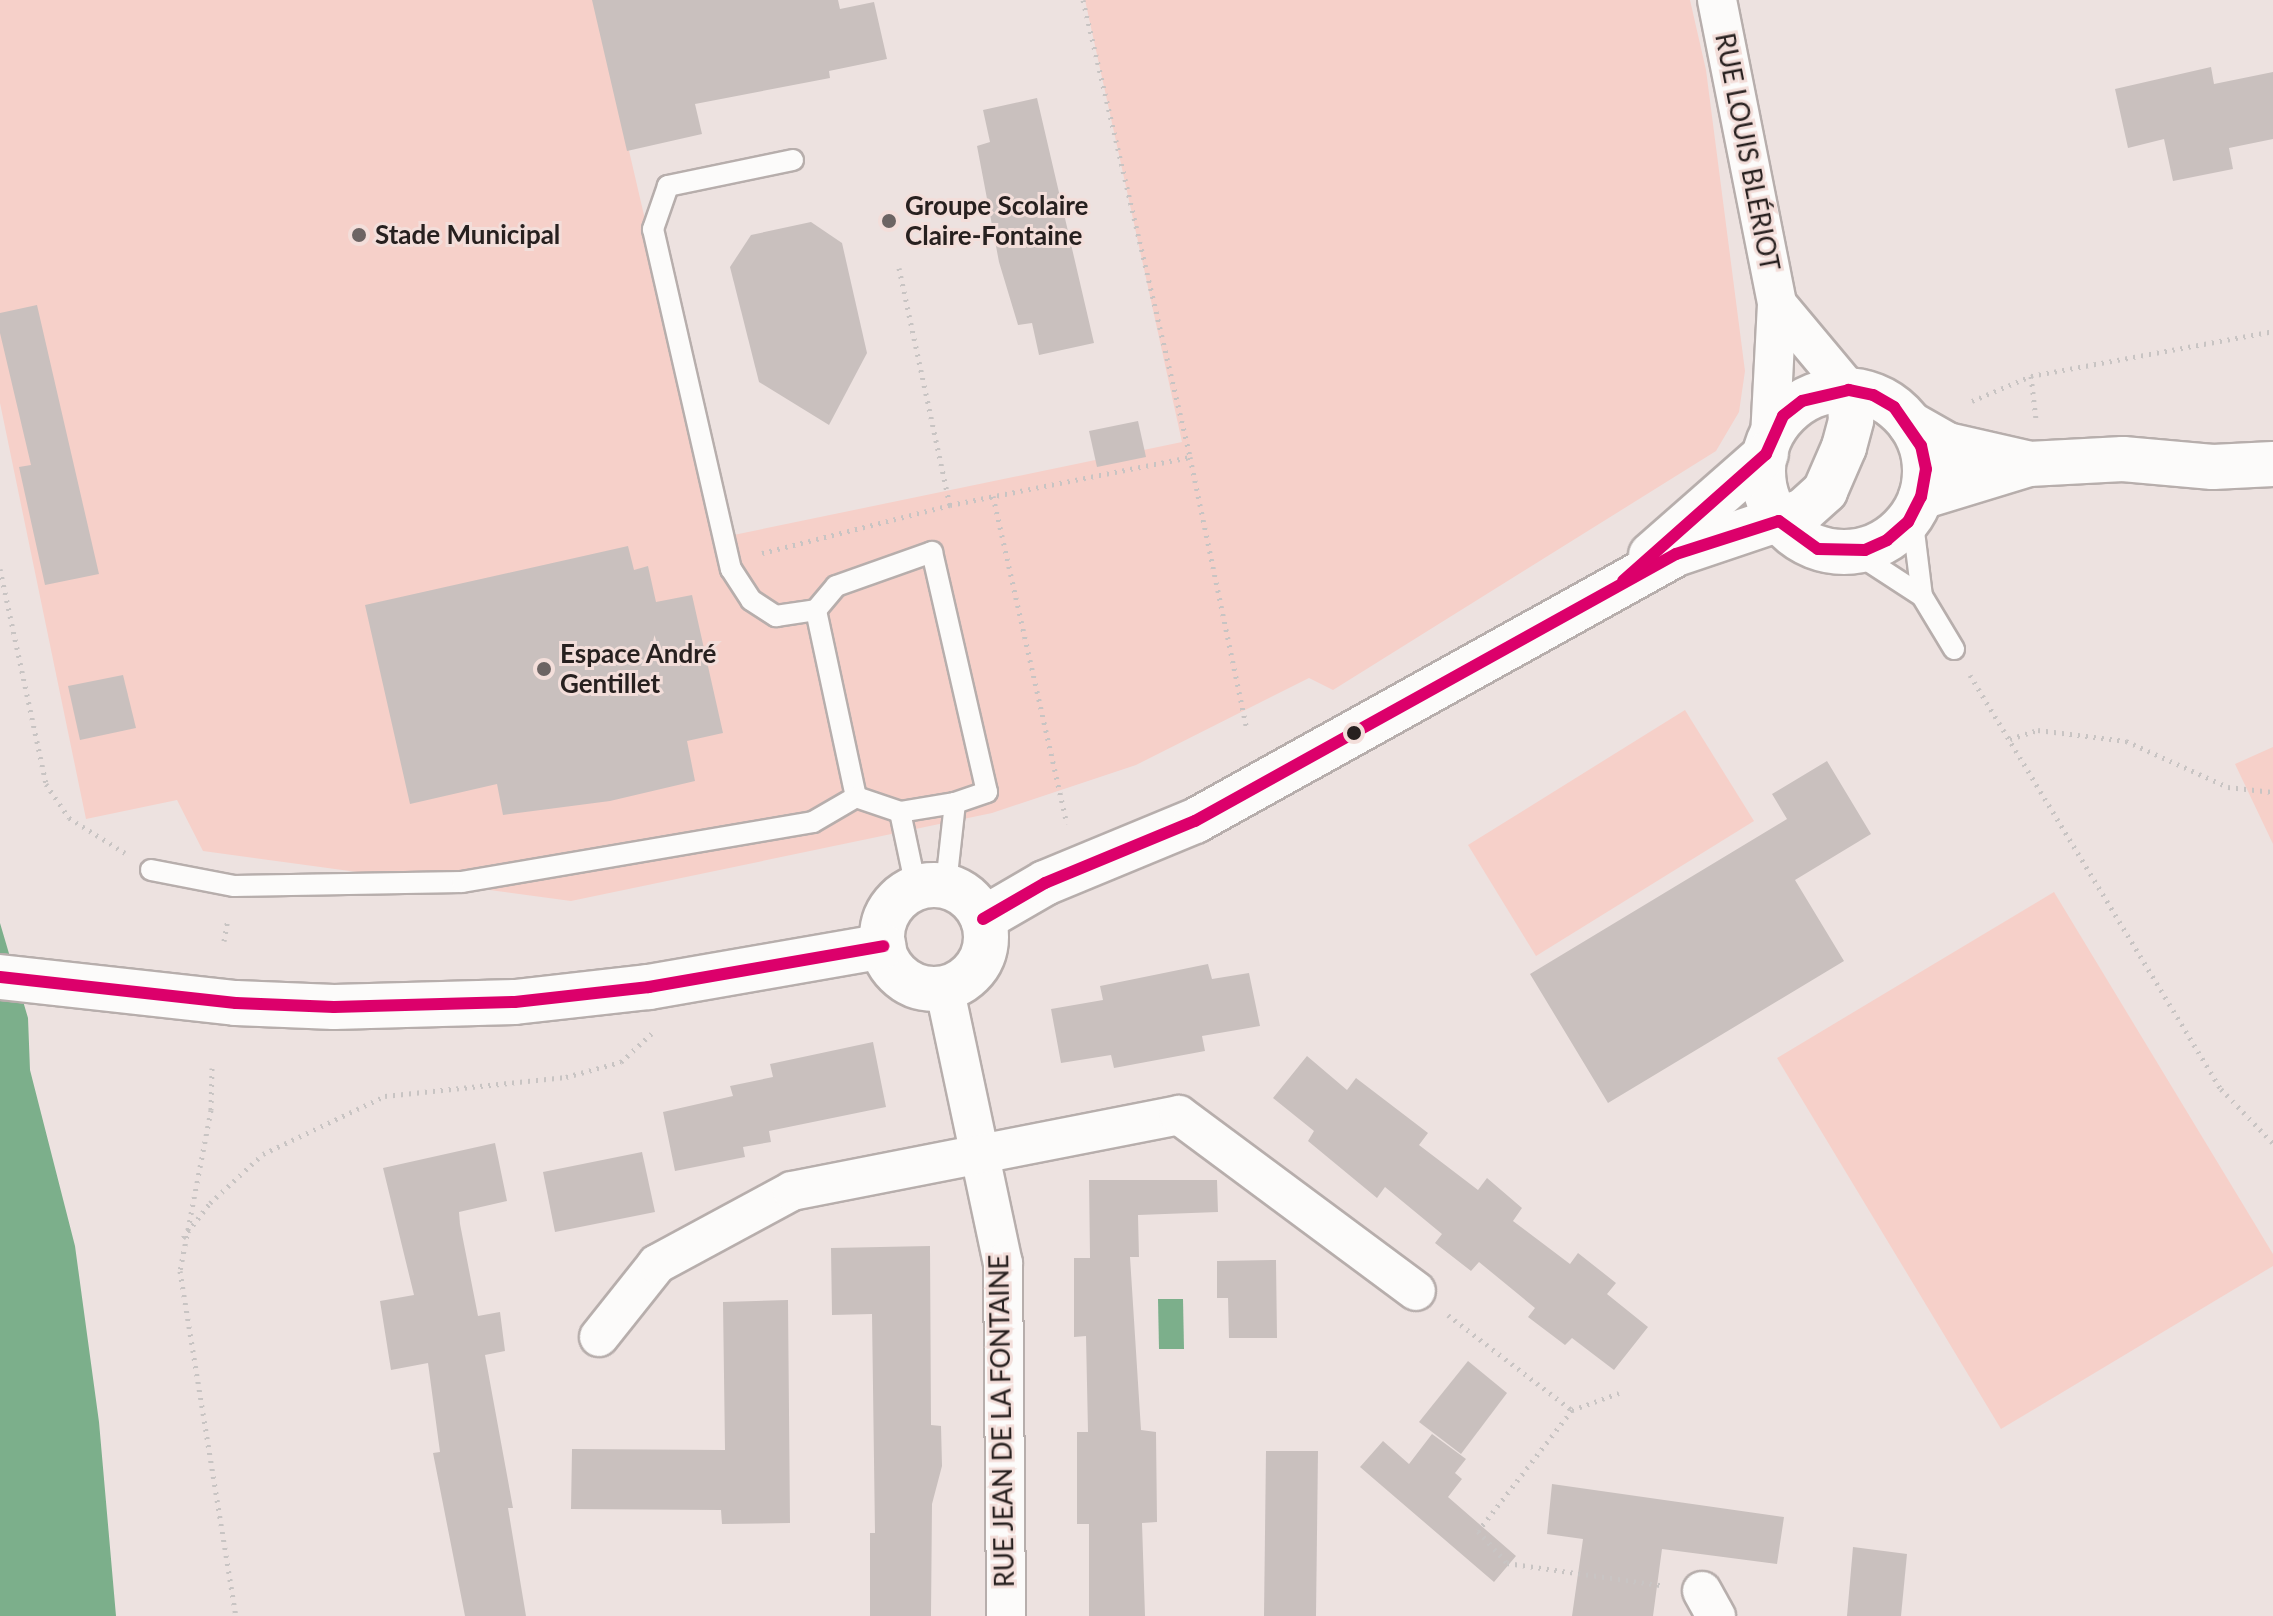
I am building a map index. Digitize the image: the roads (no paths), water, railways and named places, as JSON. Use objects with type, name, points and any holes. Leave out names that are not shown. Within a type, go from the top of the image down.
[{"type":"street","name":"RUE LOUIS BLÉRIOT","points":[[1717,0],[1777,304],[1768,446]]},
{"type":"street","name":"RUE LOUIS BLÉRIOT","points":[[1777,304],[1849,390]]},
{"type":"street","points":[[983,919],[1045,883],[1195,821],[1676,554],[1803,511],[1825,491],[1844,447],[1851,420],[1849,390]]},
{"type":"street","points":[[1623,581],[1768,446],[1802,401],[1849,390],[1883,401],[1910,424],[1947,445],[2029,464],[2123,459],[2213,467],[2273,464]]},
{"type":"street","points":[[1768,446],[1766,495],[1779,521],[1818,549],[1853,551],[1887,540],[1917,506],[1926,469],[1910,424]]},
{"type":"street","points":[[1917,506],[2029,464]]},
{"type":"street","points":[[931,886],[962,892],[983,919],[986,947],[973,972],[945,991],[908,983],[891,968],[883,946],[887,911],[931,886]]},
{"type":"street","points":[[0,977],[142,996],[334,1007],[515,1002],[649,987],[883,946]]},
{"type":"street","name":"RUE JEAN DE LA FONTAINE","points":[[945,991],[983,1153],[1003,1263],[1006,1616]]},
{"type":"street","points":[[599,1337],[657,1264],[792,1191],[1179,1115],[1416,1291]]},
{"type":"lane","points":[[151,870],[234,886],[462,882],[813,822],[856,797],[900,812],[955,803],[987,792],[932,552],[836,586],[816,610],[776,616],[751,600],[731,569],[653,229],[668,186],[793,160]]},
{"type":"lane","points":[[1917,506],[1922,596]]},
{"type":"lane","points":[[1853,551],[1922,596],[1954,649]]},
{"type":"lane","points":[[816,610],[856,797]]},
{"type":"lane","points":[[931,886],[955,803]]},
{"type":"lane","points":[[900,812],[931,886]]},
{"type":"place","name":"Groupe Scolaire Claire-Fontaine","points":[[889,221]]},
{"type":"place","name":"Stade Municipal","points":[[359,235]]},
{"type":"place","name":"Espace André Gentillet","points":[[544,669]]}]
